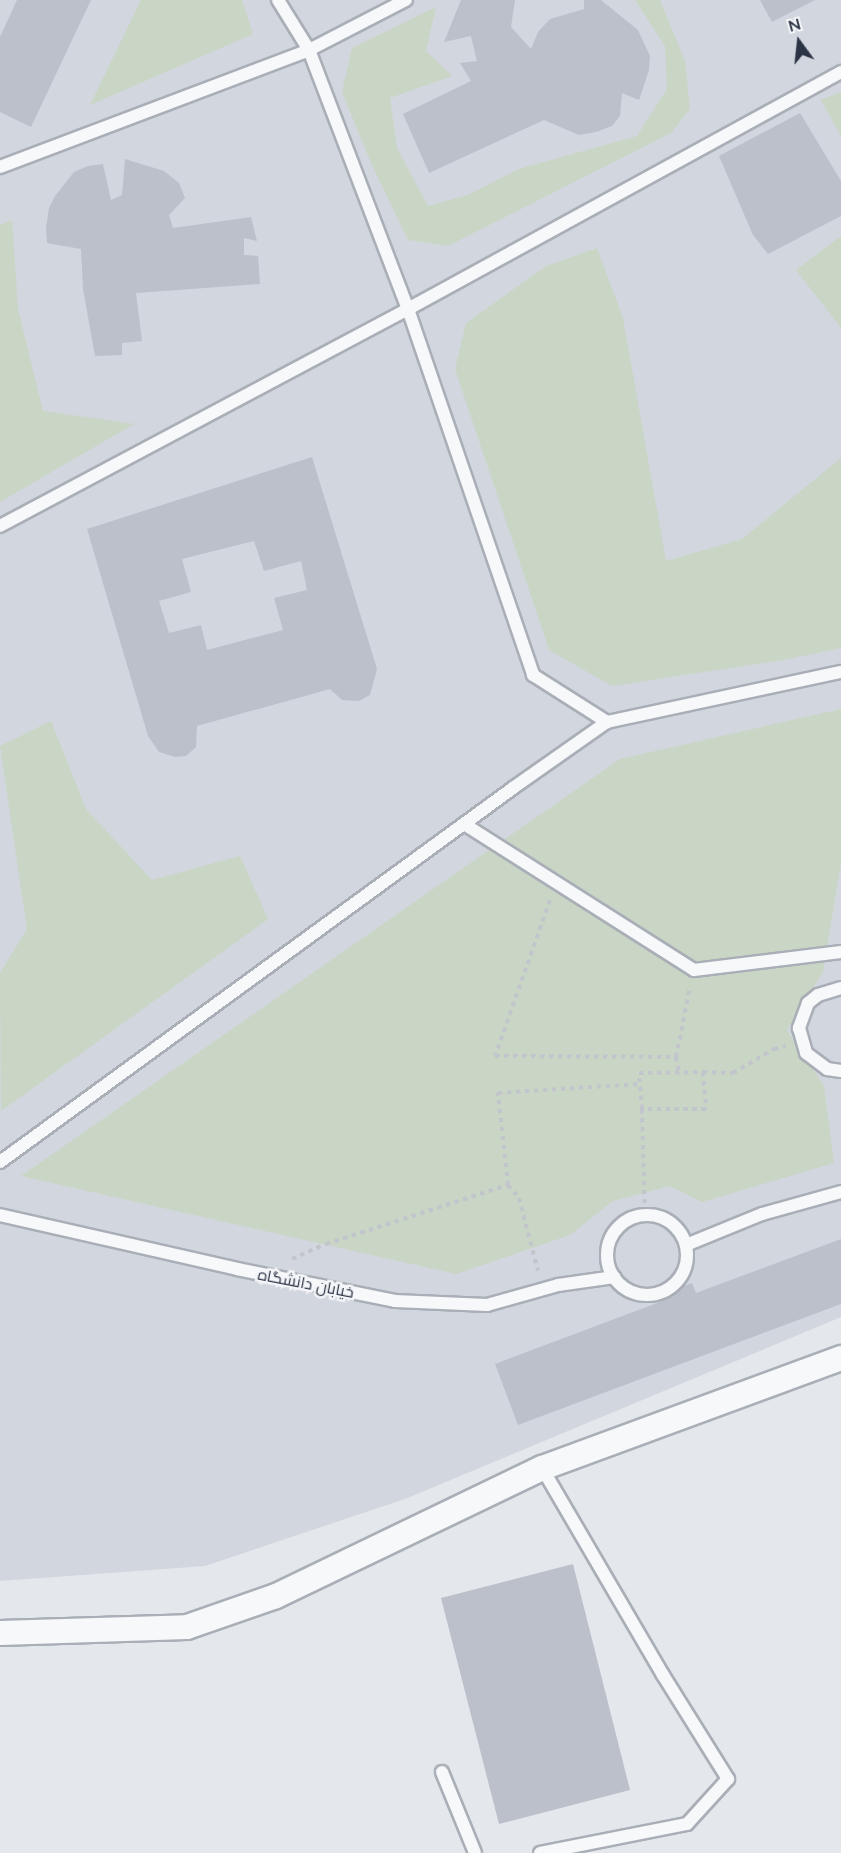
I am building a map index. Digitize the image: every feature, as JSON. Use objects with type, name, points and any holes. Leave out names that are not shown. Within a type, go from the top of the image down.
[{"type":"street","points":[[0,1633],[187,1627],[276,1596],[542,1468],[841,1358]]},
{"type":"lane","points":[[278,0],[309,50],[408,309],[533,675],[607,722]]},
{"type":"lane","points":[[0,167],[309,50],[406,0]]},
{"type":"lane","points":[[0,526],[408,309],[841,72]]},
{"type":"lane","points":[[0,1162],[607,722],[841,672]]},
{"type":"lane","points":[[464,824],[694,970],[841,952]]},
{"type":"lane","points":[[841,987],[818,994],[808,1003],[801,1015],[801,1041],[806,1053],[827,1069],[841,1071]]},
{"type":"lane","points":[[686,1245],[762,1214],[841,1192]]},
{"type":"lane","name":"خیابان دانشگاه","points":[[0,1215],[259,1273],[395,1300],[487,1305],[543,1289],[614,1277]]},
{"type":"lane","points":[[645,1215],[658,1216],[671,1223],[681,1233],[686,1245],[688,1258],[685,1270],[678,1280],[657,1294],[633,1293],[614,1277],[608,1264],[611,1237],[620,1226],[632,1218],[645,1215]]},
{"type":"lane","points":[[540,1853],[687,1824],[728,1779],[663,1675],[542,1468]]},
{"type":"lane","points":[[442,1772],[475,1853]]},
{"type":"path","points":[[556,882],[495,1056],[676,1057]]},
{"type":"path","points":[[679,1073],[676,1057],[694,970]]},
{"type":"path","points":[[645,1215],[639,1074],[703,1072],[733,1074],[774,1049],[801,1041]]},
{"type":"path","points":[[642,1109],[706,1109],[703,1072]]},
{"type":"path","points":[[543,1289],[519,1198],[508,1185],[498,1093],[639,1084]]},
{"type":"path","points":[[259,1273],[326,1244],[508,1185]]},
{"type":"shaded area","points":[[0,0],[841,0],[841,1317],[405,1499],[205,1566],[0,1581]]},
{"type":"green space","points":[[141,0],[242,0],[253,34],[90,105]]},
{"type":"green space","points":[[635,0],[660,0],[685,61],[690,109],[671,133],[448,246],[408,240],[371,163],[342,92],[352,48],[436,7],[426,51],[452,76],[390,98],[397,148],[428,206],[468,195],[519,169],[637,136],[667,89],[665,46]]},
{"type":"green space","points":[[841,92],[841,136],[821,100]]},
{"type":"green space","points":[[12,220],[18,309],[43,411],[134,424],[0,502],[0,225]]},
{"type":"green space","points":[[841,236],[841,328],[796,270]]},
{"type":"green space","points":[[597,248],[623,318],[666,561],[742,539],[841,458],[841,648],[784,660],[612,686],[549,650],[455,369],[466,323],[546,266]]},
{"type":"green space","points":[[841,709],[841,863],[823,972],[787,1030],[824,1086],[834,1163],[702,1202],[670,1186],[613,1201],[570,1235],[456,1274],[21,1176],[620,759]]},
{"type":"green space","points":[[51,721],[86,809],[152,880],[240,856],[268,919],[1,1111],[0,973],[27,929],[0,746]]},
{"type":"building","points":[[17,0],[91,0],[31,127],[0,112],[0,37]]},
{"type":"building","points":[[461,0],[515,0],[511,27],[531,49],[538,32],[550,19],[584,9],[584,0],[601,0],[638,30],[650,56],[649,70],[639,100],[622,93],[620,116],[612,126],[596,132],[579,135],[544,120],[429,173],[403,114],[471,81],[460,63],[477,61],[471,36],[444,42]]},
{"type":"building","points":[[760,0],[815,0],[772,22]]},
{"type":"building","points":[[800,113],[841,181],[841,216],[768,254],[753,235],[719,156]]},
{"type":"building","points":[[125,159],[164,171],[179,183],[185,198],[169,215],[173,228],[251,217],[257,241],[244,238],[244,255],[258,256],[260,284],[136,293],[142,341],[122,343],[122,355],[95,356],[83,289],[81,249],[47,243],[46,228],[49,208],[55,196],[74,172],[88,166],[103,164],[111,200],[122,195]]},
{"type":"building","points":[[312,457],[377,669],[370,695],[359,701],[342,700],[330,689],[197,726],[196,747],[186,756],[175,757],[159,752],[148,736],[87,529]],"holes":[[[254,541],[264,571],[301,561],[307,590],[274,598],[283,630],[207,650],[201,625],[169,633],[159,601],[191,592],[182,559]]]},
{"type":"building","points":[[841,1239],[841,1304],[518,1425],[495,1364],[665,1300],[663,1294],[692,1283],[696,1293]]},
{"type":"building","points":[[573,1564],[630,1790],[499,1824],[441,1598]]}]
